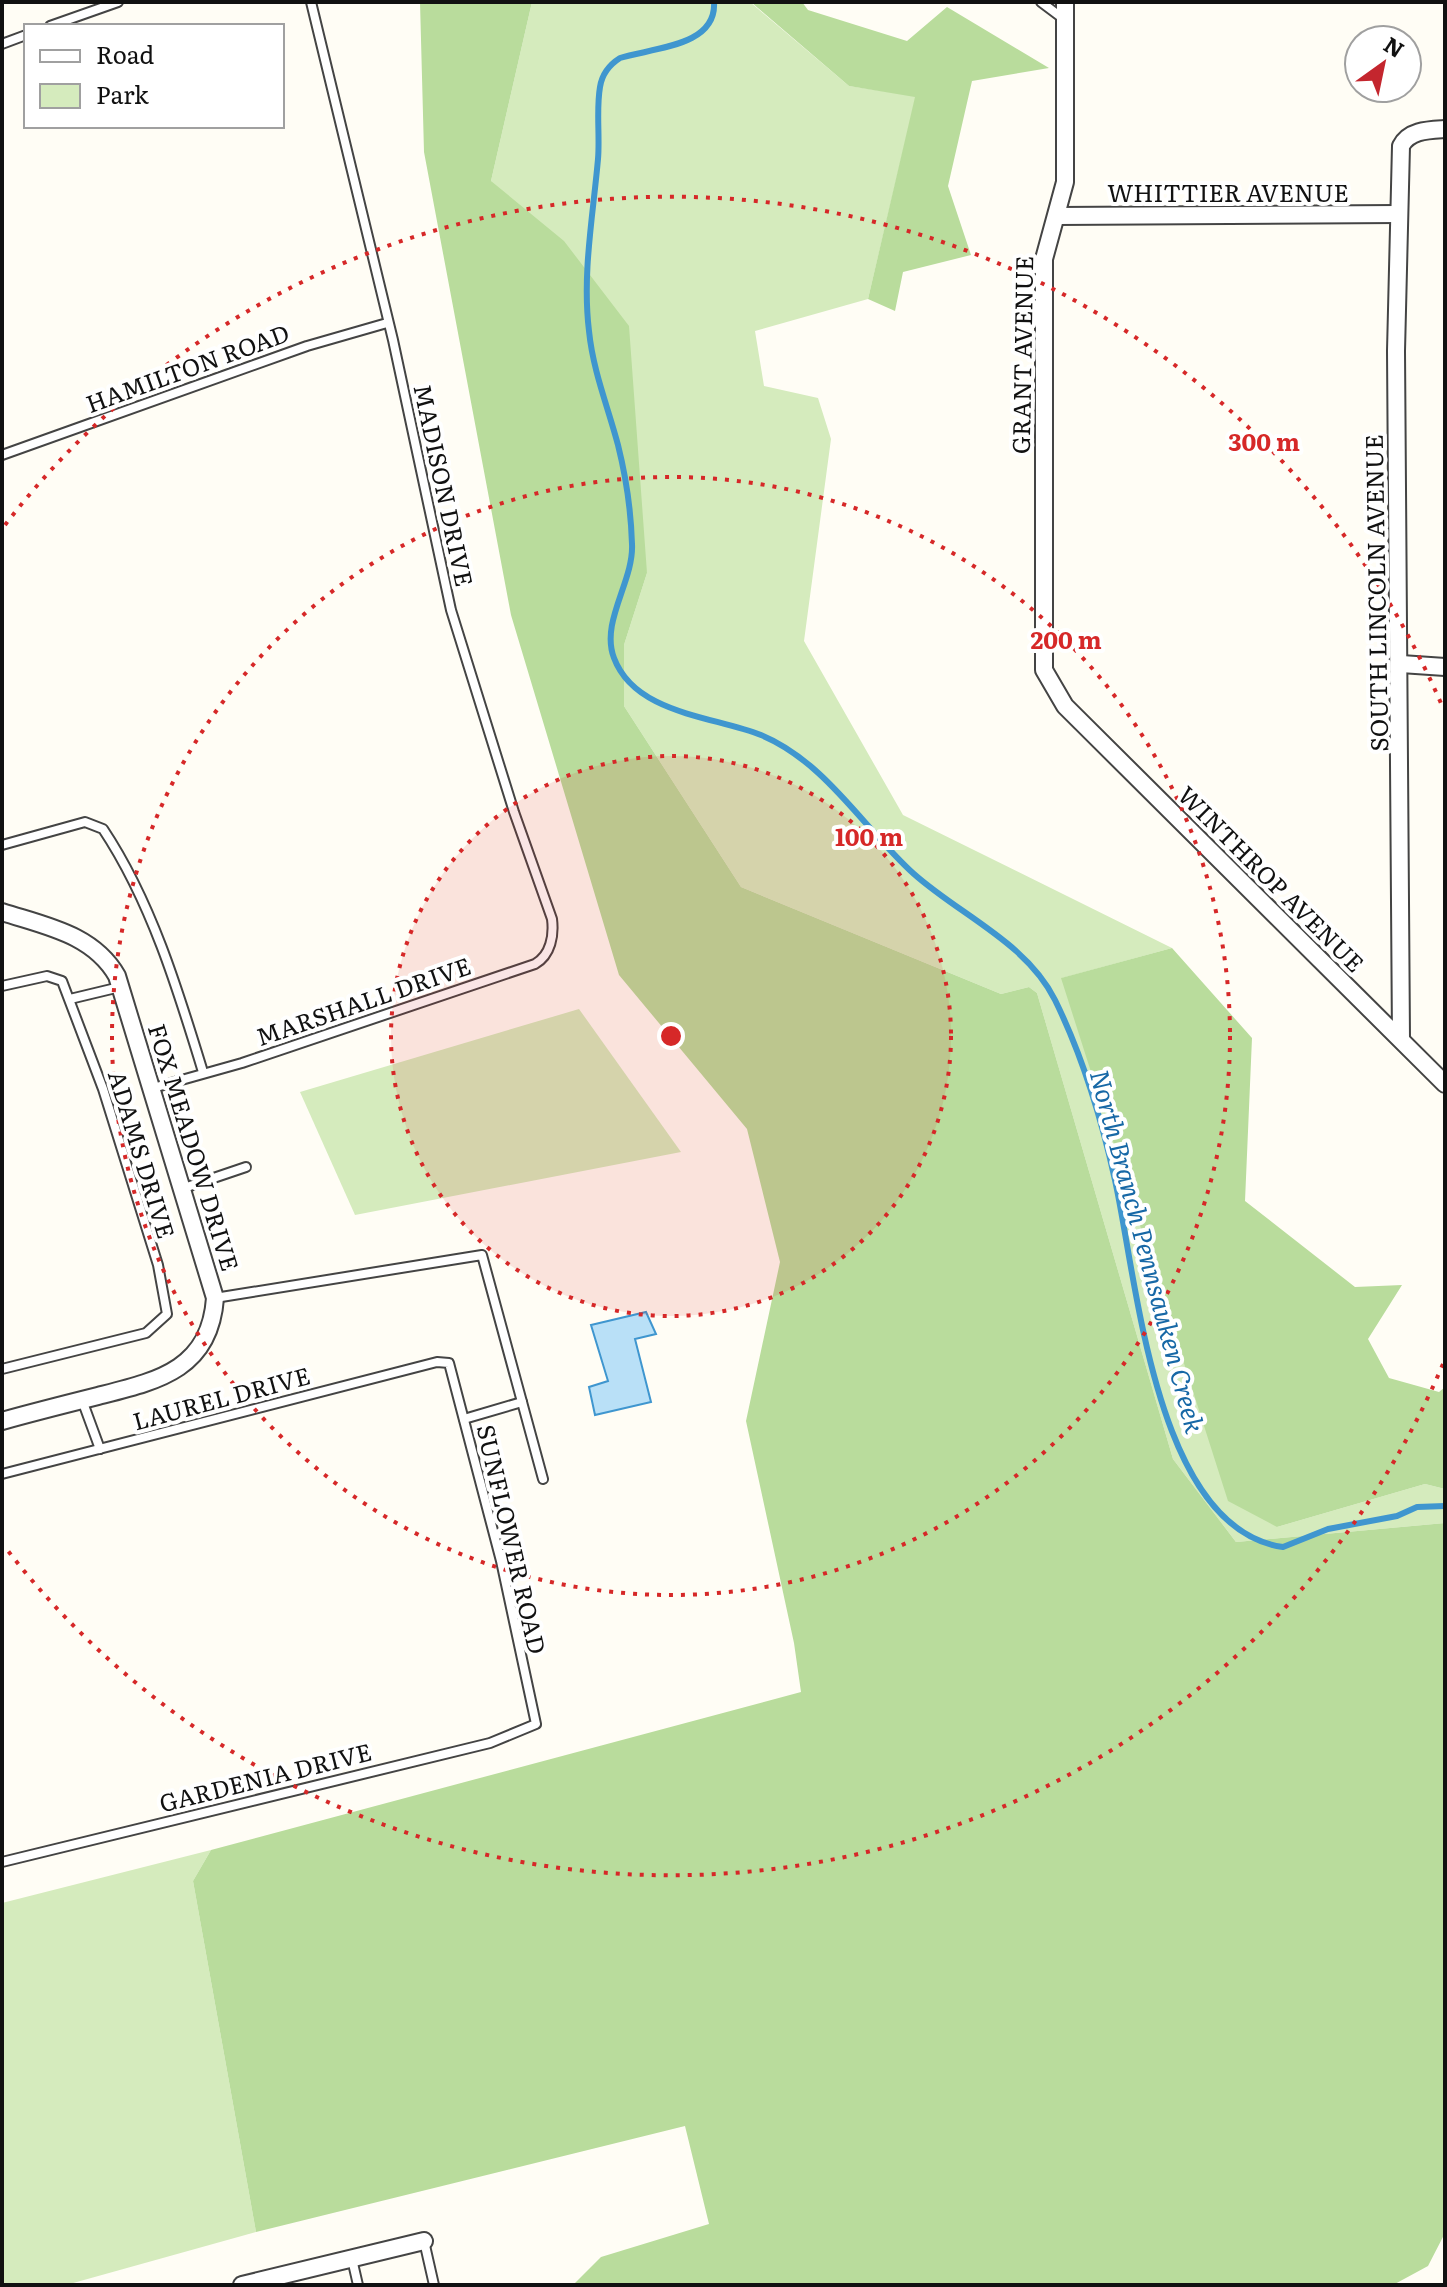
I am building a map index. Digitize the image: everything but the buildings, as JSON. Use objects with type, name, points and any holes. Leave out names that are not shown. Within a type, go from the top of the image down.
[{"type":"street","name":"GRANT AVENUE","points":[[1065,2],[1065,182],[1044,259],[1043,647],[1044,670],[1065,706]]},
{"type":"street","name":"SOUTH LINCOLN AVENUE","points":[[1401,1039],[1401,664],[1396,351],[1401,146],[1406,137],[1414,133],[1445,129]]},
{"type":"street","name":"WHITTIER AVENUE","points":[[1057,216],[1399,214]]},
{"type":"street","points":[[1401,664],[1445,667]]},
{"type":"street","name":"WINTHROP AVENUE","points":[[1065,706],[1445,1084]]},
{"type":"street","name":"FOX MEADOW DRIVE","points":[[2,912],[84,941],[112,968],[122,987],[215,1298],[211,1325],[202,1345],[176,1370],[154,1381],[2,1421]]},
{"type":"street","points":[[242,2285],[424,2241]]},
{"type":"lane","points":[[56,24],[118,2]]},
{"type":"lane","name":"MADISON DRIVE","points":[[311,2],[451,610],[514,812],[552,919],[554,935],[542,960],[535,964]]},
{"type":"lane","points":[[1041,2],[1065,20]]},
{"type":"lane","points":[[2,44],[24,36]]},
{"type":"lane","name":"HAMILTON ROAD","points":[[2,455],[307,346],[387,323]]},
{"type":"lane","points":[[2,845],[85,822],[103,829],[127,870],[165,957],[203,1072]]},
{"type":"lane","name":"MARSHALL DRIVE","points":[[153,1088],[242,1063],[535,964]]},
{"type":"lane","name":"ADAMS DRIVE","points":[[2,986],[47,976],[62,981],[103,1089],[163,1285],[167,1314],[146,1333],[2,1369]]},
{"type":"lane","points":[[70,999],[122,987]]},
{"type":"lane","points":[[184,1188],[246,1167]]},
{"type":"lane","points":[[215,1298],[482,1255],[543,1479]]},
{"type":"lane","name":"LAUREL DRIVE","points":[[2,1474],[437,1362],[449,1363]]},
{"type":"lane","name":"SUNFLOWER ROAD","points":[[449,1363],[501,1561],[536,1724]]},
{"type":"lane","points":[[82,1400],[100,1449]]},
{"type":"lane","points":[[464,1419],[522,1402]]},
{"type":"lane","name":"GARDENIA DRIVE","points":[[2,1862],[490,1743],[536,1724]]},
{"type":"lane","points":[[424,2241],[434,2285]]},
{"type":"lane","points":[[352,2258],[358,2285]]},
{"type":"green space","points":[[420,2],[532,2],[491,181],[564,241],[629,326],[647,573],[624,645],[624,706],[741,887],[1001,994],[1029,987],[1037,993],[1173,1459],[1236,1542],[1445,1523],[1445,2233],[1428,2266],[1393,2285],[573,2285],[601,2257],[709,2224],[685,2126],[256,2232],[193,1881],[211,1850],[801,1692],[794,1643],[746,1421],[780,1262],[747,1129],[619,975],[511,615],[424,152]]},
{"type":"green space","points":[[532,2],[750,2],[849,86],[916,96],[868,299],[755,331],[764,386],[818,398],[831,439],[804,641],[903,815],[1172,948],[1062,978],[1277,1527],[1425,1484],[1445,1489],[1445,1523],[1236,1542],[1173,1459],[1037,993],[1029,987],[1001,994],[741,887],[624,706],[624,645],[647,573],[491,181]]},
{"type":"green space","points":[[751,2],[802,2],[808,10],[907,41],[947,7],[1049,68],[972,81],[948,186],[971,255],[903,272],[895,311],[868,299],[915,97],[849,86]]},
{"type":"green space","points":[[1172,948],[1252,1038],[1245,1201],[1355,1287],[1402,1285],[1368,1339],[1389,1378],[1439,1392],[1445,1387],[1445,1489],[1425,1484],[1277,1527],[1228,1501],[1061,978]]},
{"type":"green space","points":[[579,1009],[681,1152],[355,1215],[300,1092]]},
{"type":"green space","points":[[211,1850],[193,1881],[256,2232],[66,2285],[2,2285],[2,1903]]},
{"type":"water","points":[[646,1312],[656,1334],[635,1339],[651,1402],[595,1415],[589,1387],[608,1381],[591,1325]]},
{"type":"waterway","name":"North Branch Pennsauken Creek","points":[[714,2],[712,17],[694,37],[620,58],[607,70],[600,87],[598,159],[587,267],[587,310],[594,360],[623,469],[632,544],[628,572],[611,630],[614,658],[624,677],[657,702],[761,735],[805,762],[825,779],[914,874],[1010,946],[1043,980],[1074,1043],[1104,1135],[1144,1335],[1159,1394],[1179,1449],[1206,1496],[1240,1530],[1283,1547],[1328,1529],[1397,1516],[1417,1507],[1445,1506]]}]
